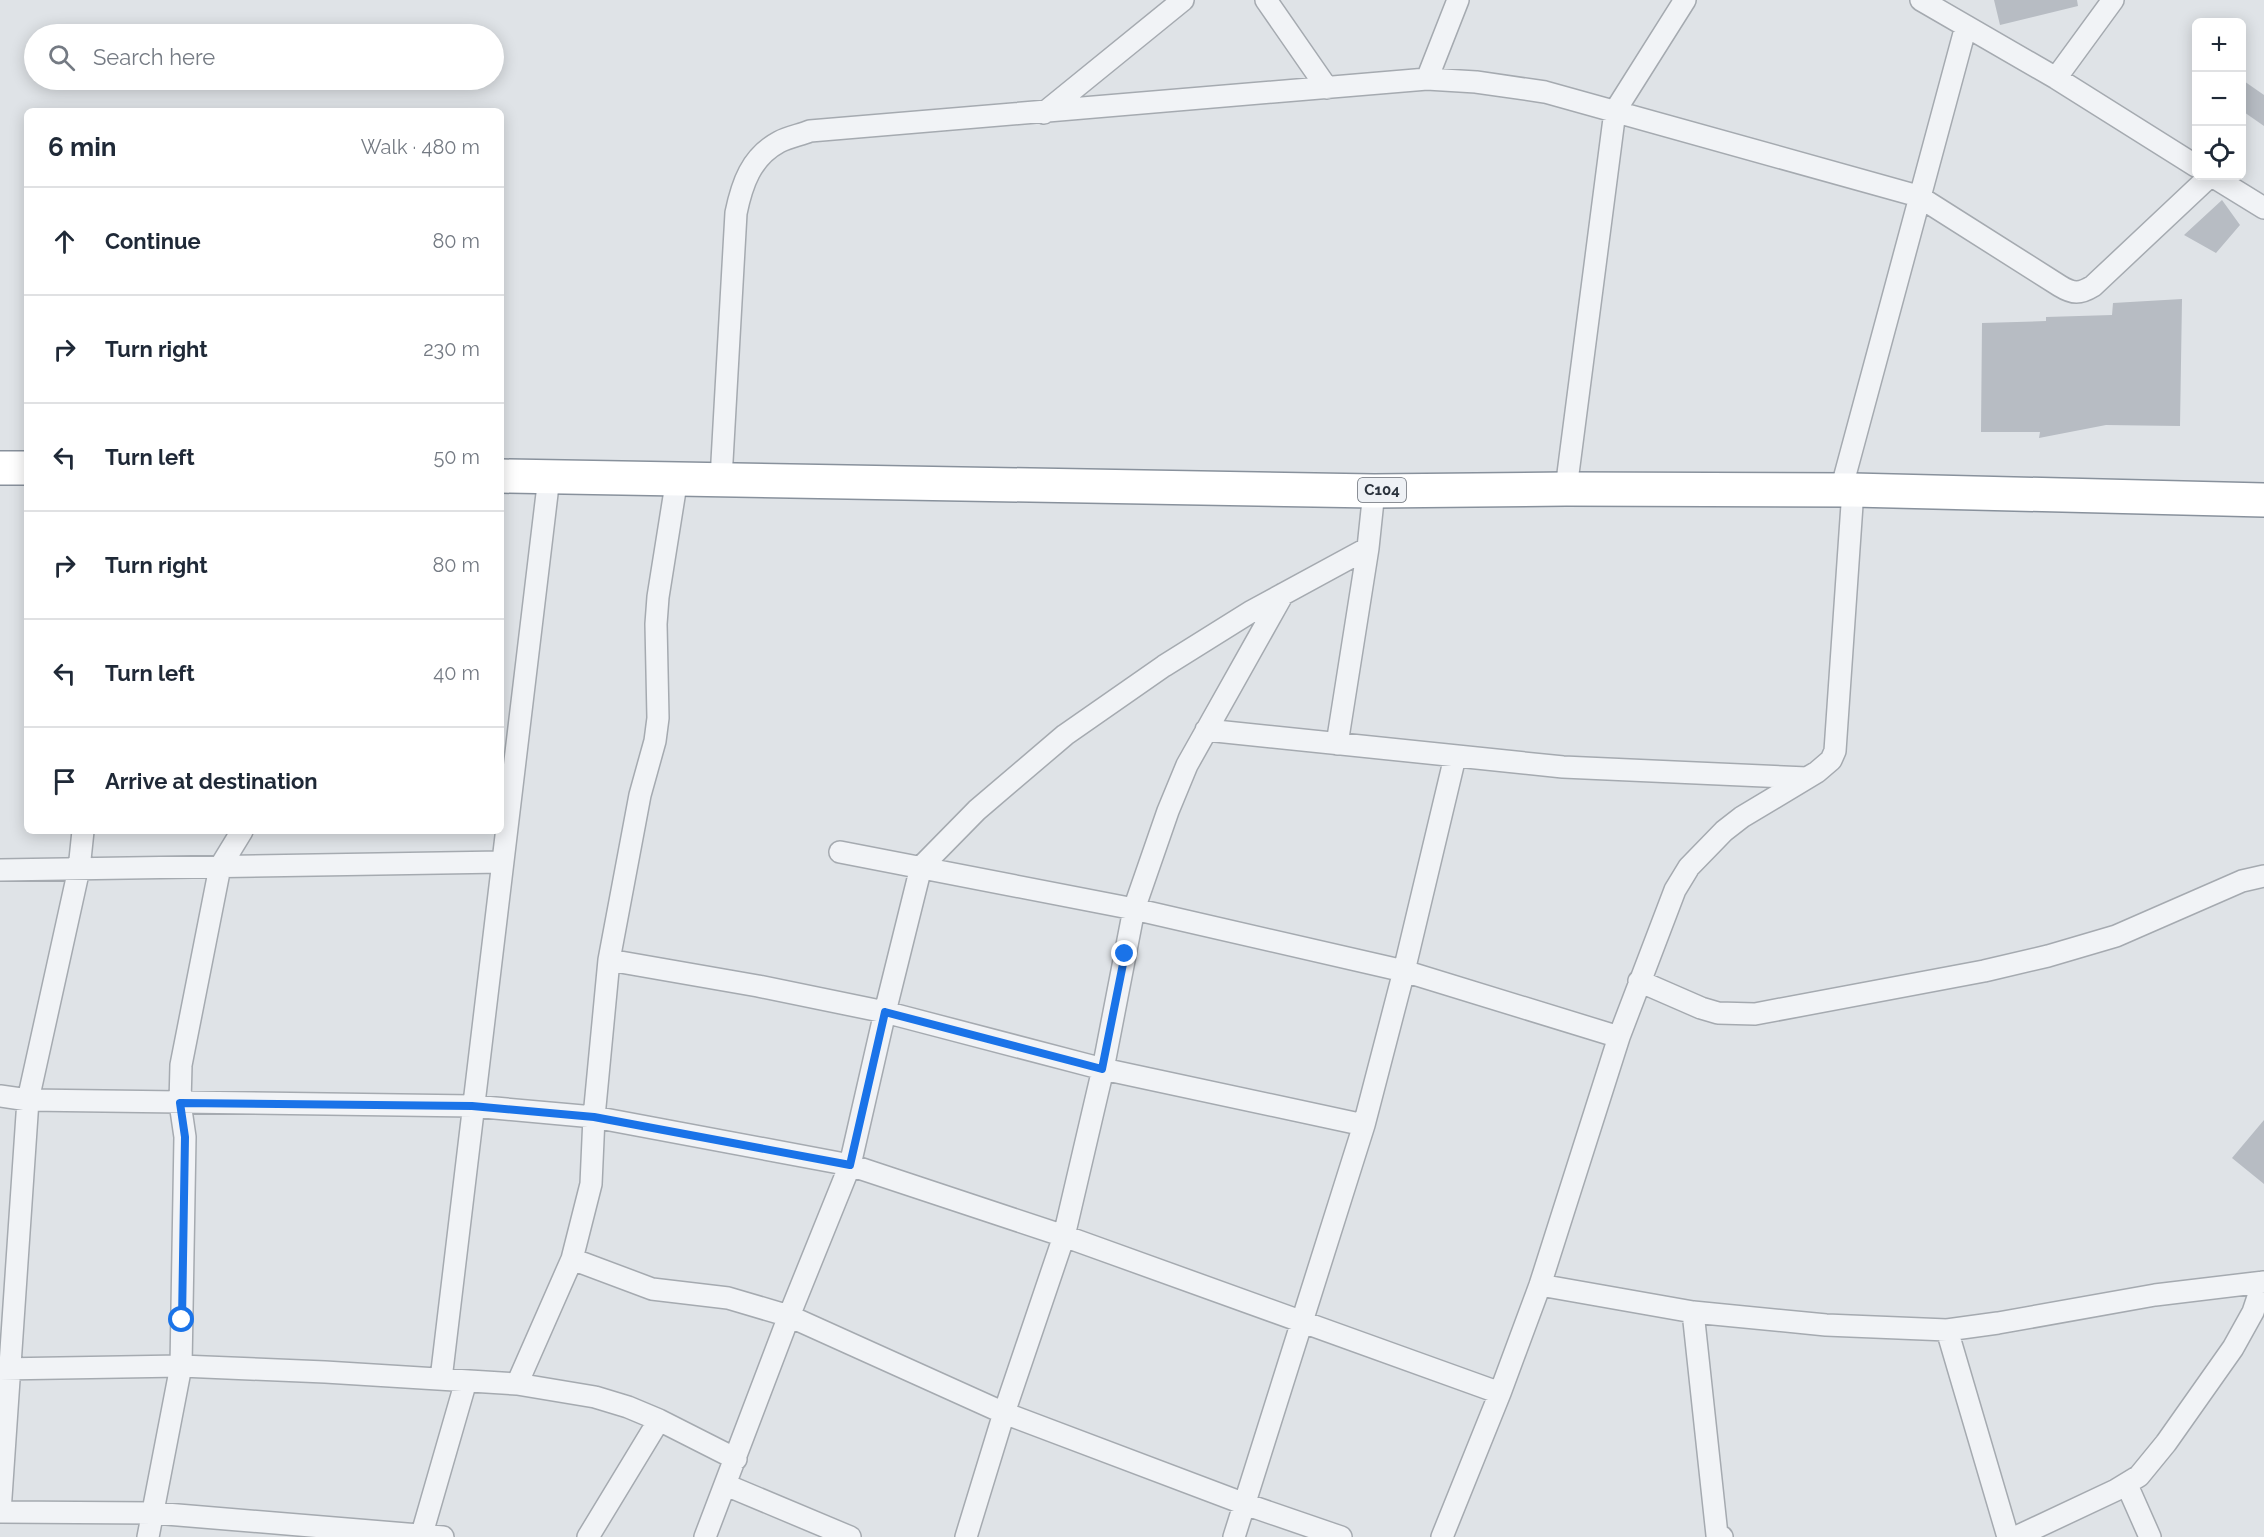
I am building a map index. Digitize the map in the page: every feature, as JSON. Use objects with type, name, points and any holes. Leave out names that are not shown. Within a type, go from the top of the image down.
[{"type":"highway","points":[[0,468],[24,468]]},
{"type":"highway","name":"C104","points":[[504,476],[1374,490],[1847,490],[2264,500]]},
{"type":"street","points":[[1044,113],[1183,0]]},
{"type":"street","points":[[1266,0],[1327,88]]},
{"type":"street","points":[[1427,79],[1458,0]]},
{"type":"street","points":[[1566,489],[1615,111],[1684,0]]},
{"type":"street","points":[[1921,0],[2056,78],[2192,163]]},
{"type":"street","points":[[2056,78],[2113,0]]},
{"type":"street","points":[[1442,1537],[1500,1393],[1540,1285],[1619,1037],[1675,890],[1689,867],[1712,842],[1742,817],[1825,767],[1835,751],[1847,490],[1918,196],[1966,26]]},
{"type":"street","points":[[721,479],[736,213],[742,186],[756,160],[779,142],[810,131],[1427,79],[1476,82],[1545,92],[1918,196],[2060,286],[2076,293],[2084,292],[2093,285],[2207,180]]},
{"type":"street","points":[[2218,180],[2264,208]]},
{"type":"street","points":[[441,1379],[549,477]]},
{"type":"street","points":[[517,1384],[572,1259],[591,1184],[594,1117],[609,960],[640,795],[655,741],[658,718],[656,655],[658,606],[677,478]]},
{"type":"street","points":[[1337,744],[1368,548],[1374,490]]},
{"type":"street","points":[[705,1537],[789,1316],[850,1165],[921,867],[977,810],[1065,735],[1164,666],[1283,594],[1368,548]]},
{"type":"street","points":[[966,1537],[1004,1413],[1064,1236],[1102,1069],[1134,909],[1168,811],[1187,765],[1283,594]]},
{"type":"street","points":[[1206,730],[1455,757],[1628,772],[1808,778]]},
{"type":"street","points":[[1234,1537],[1364,1125],[1404,971],[1455,757]]},
{"type":"street","points":[[83,834],[80,869],[28,1100],[5,1369],[0,1512],[154,1513],[312,1532],[429,1536],[466,1381]]},
{"type":"street","points":[[148,1537],[181,1366],[185,1137],[180,1103],[180,1065],[220,867],[240,834]]},
{"type":"street","points":[[840,852],[1134,909],[1404,971],[1619,1037]]},
{"type":"street","points":[[0,870],[502,862]]},
{"type":"street","points":[[1639,981],[1718,1014],[1755,1014],[1984,971],[2048,956],[2116,936],[2242,881],[2264,876]]},
{"type":"street","points":[[609,960],[758,986],[885,1012],[1102,1069],[1364,1125]]},
{"type":"street","points":[[0,1096],[28,1100],[472,1106],[594,1117],[850,1165],[1064,1236],[1500,1393]]},
{"type":"street","points":[[572,1259],[652,1288],[728,1298],[789,1316],[1004,1413],[1245,1504],[1341,1537]]},
{"type":"street","points":[[1540,1285],[1694,1312],[1826,1325],[1947,1330],[2156,1295],[2263,1282],[2253,1312],[2233,1348],[2152,1461],[2127,1485],[2016,1537]]},
{"type":"street","points":[[1694,1312],[1719,1536]]},
{"type":"street","points":[[1947,1330],[2008,1537]]},
{"type":"street","points":[[5,1369],[181,1366],[517,1384],[595,1397],[628,1407],[736,1459]]},
{"type":"street","points":[[588,1537],[659,1420]]},
{"type":"street","points":[[726,1485],[850,1537]]},
{"type":"street","points":[[2127,1485],[2150,1537]]},
{"type":"building","points":[[1994,0],[2077,0],[2078,6],[2000,25]]},
{"type":"building","points":[[2246,82],[2264,95],[2264,126],[2246,113]]},
{"type":"building","points":[[2222,200],[2240,225],[2216,253],[2184,235]]},
{"type":"building","points":[[2182,299],[2180,426],[2106,425],[2039,438],[2040,432],[1981,432],[1982,323],[2046,321],[2046,317],[2112,315],[2113,303]]},
{"type":"building","points":[[2264,1120],[2264,1184],[2232,1158]]},
{"type":"route","points":[[182,1320],[185,1137],[180,1103],[472,1106],[574,1115],[850,1165],[885,1012],[1102,1069],[1125,954]]}]
